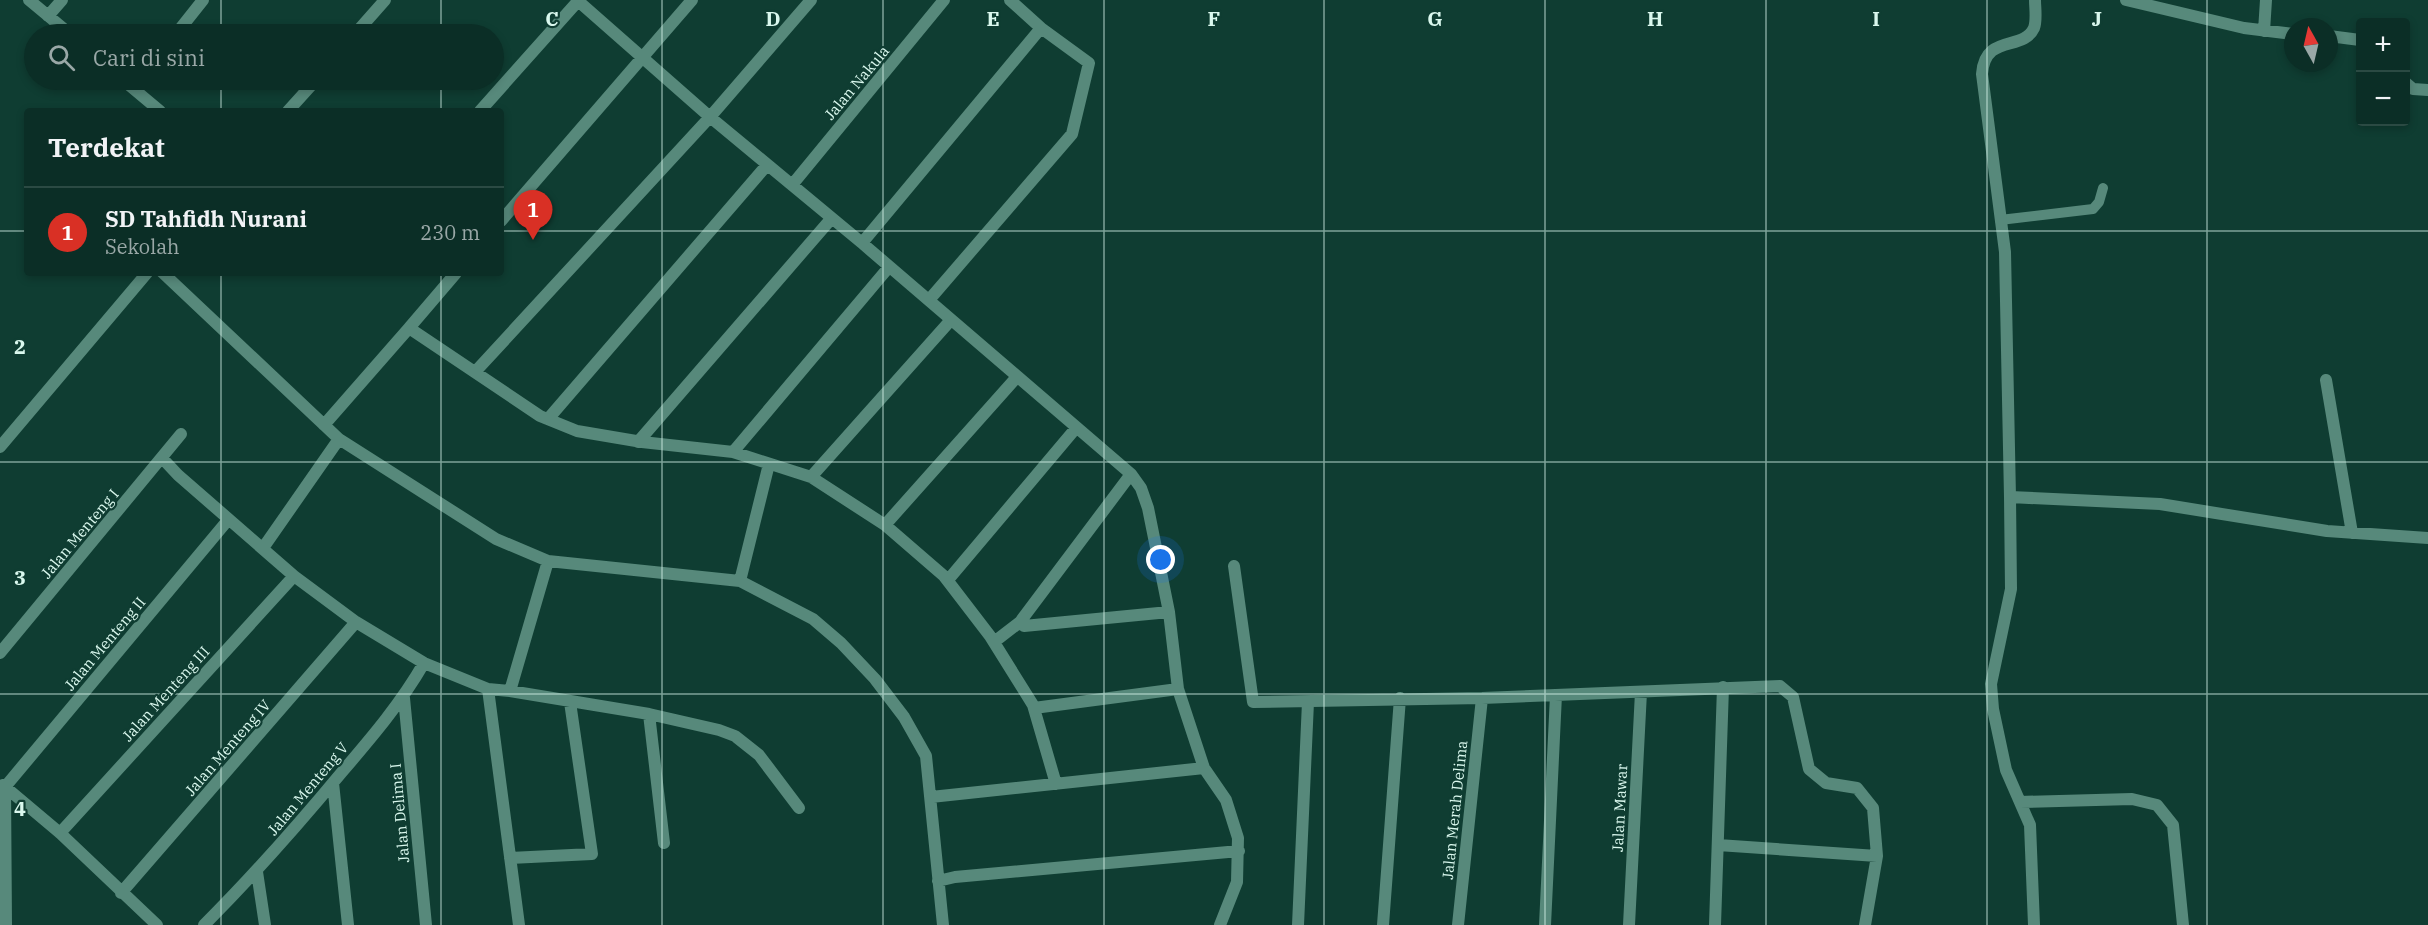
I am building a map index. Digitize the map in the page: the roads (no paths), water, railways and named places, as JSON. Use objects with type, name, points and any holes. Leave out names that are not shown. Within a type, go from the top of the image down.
[{"type":"street","points":[[29,0],[58,24]]},
{"type":"street","points":[[48,16],[62,0]]},
{"type":"street","points":[[184,24],[203,0]]},
{"type":"street","points":[[364,24],[385,0]]},
{"type":"street","points":[[504,84],[578,0],[710,117],[862,243],[1016,378],[1131,474],[1141,488],[1148,508],[1168,612],[1178,689],[1204,768],[1226,800],[1237,832],[1239,851],[1237,882],[1220,925]]},
{"type":"street","points":[[504,218],[692,0]]},
{"type":"street","points":[[475,372],[710,117],[811,0]]},
{"type":"street","name":"Jalan Nakula","points":[[792,185],[945,0]]},
{"type":"street","points":[[929,300],[1072,134],[1089,63],[1041,28],[1010,0]]},
{"type":"street","points":[[2034,925],[2030,825],[2006,770],[1993,709],[1991,684],[2011,589],[2010,497],[2007,291],[1983,64],[1993,49],[2029,35],[2033,30],[2035,0]]},
{"type":"street","points":[[2126,0],[2264,31],[2284,33]]},
{"type":"street","points":[[2264,31],[2266,0]]},
{"type":"street","points":[[862,243],[1041,28]]},
{"type":"street","points":[[2338,37],[2356,39]]},
{"type":"street","points":[[2410,86],[2413,89],[2428,90]]},
{"type":"street","points":[[140,90],[157,108]]},
{"type":"street","points":[[291,108],[307,90]]},
{"type":"street","points":[[483,108],[499,90]]},
{"type":"street","points":[[548,419],[767,165]]},
{"type":"street","points":[[638,442],[831,219]]},
{"type":"street","points":[[733,452],[889,267]]},
{"type":"street","points":[[0,447],[144,276]]},
{"type":"street","points":[[166,276],[339,439],[496,539],[548,561],[740,581],[813,619],[875,679],[904,717],[926,756],[943,925]]},
{"type":"street","points":[[324,425],[453,276]]},
{"type":"street","points":[[811,477],[950,321]]},
{"type":"street","points":[[409,328],[548,419],[577,431],[638,442],[733,452],[811,477],[885,525],[948,580],[994,642],[1034,708],[1056,784]]},
{"type":"street","points":[[885,525],[1016,378]]},
{"type":"street","points":[[2326,380],[2352,533]]},
{"type":"street","points":[[948,580],[1076,428]]},
{"type":"street","name":"Jalan Menteng I","points":[[0,653],[163,459],[181,434]]},
{"type":"street","points":[[263,548],[339,439]]},
{"type":"street","points":[[163,459],[294,576],[356,622],[424,663],[488,689],[649,714],[719,730],[735,736],[759,755],[799,808]]},
{"type":"street","points":[[740,581],[769,464]]},
{"type":"street","points":[[994,642],[1020,622],[1131,474]]},
{"type":"street","points":[[2010,497],[2160,504],[2352,533],[2428,538]]},
{"type":"street","name":"Jalan Menteng II","points":[[3,785],[228,519]]},
{"type":"street","points":[[510,691],[548,561]]},
{"type":"street","points":[[1234,566],[1253,702],[1268,704],[1400,698],[1482,698],[1780,686],[1793,697],[1809,769],[1826,783],[1857,788],[1874,808],[1877,856],[1864,925]]},
{"type":"street","name":"Jalan Menteng III","points":[[60,833],[294,576]]},
{"type":"street","points":[[1020,622],[1024,626],[1168,612]]},
{"type":"street","name":"Jalan Menteng IV","points":[[121,893],[356,622]]},
{"type":"street","name":"Jalan Menteng V","points":[[204,925],[257,872],[333,783],[404,698],[424,663]]},
{"type":"street","points":[[1715,925],[1723,687]]},
{"type":"street","points":[[488,689],[519,925]]},
{"type":"street","points":[[1034,708],[1178,689]]},
{"type":"street","name":"Jalan Mawar","points":[[1629,925],[1641,692]]},
{"type":"street","points":[[1545,925],[1556,695]]},
{"type":"street","name":"Jalan Delima I","points":[[404,698],[426,925]]},
{"type":"street","points":[[1383,925],[1400,698]]},
{"type":"street","name":"Jalan Merah Delima","points":[[1458,925],[1482,698]]},
{"type":"street","points":[[510,858],[592,854],[570,702]]},
{"type":"street","points":[[1298,925],[1308,702]]},
{"type":"street","points":[[649,714],[664,843]]},
{"type":"street","points":[[931,797],[1204,768]]},
{"type":"street","points":[[333,783],[348,925]]},
{"type":"street","points":[[3,785],[60,833],[157,925]]},
{"type":"street","points":[[3,785],[2,871],[6,925]]},
{"type":"street","points":[[2020,802],[2132,799],[2157,805],[2173,825],[2183,925]]},
{"type":"street","points":[[1718,845],[1877,856]]},
{"type":"street","points":[[938,881],[955,877],[1239,851]]},
{"type":"street","points":[[257,872],[265,925]]},
{"type":"lane","points":[[2000,220],[2089,210],[2099,202],[2103,188]]},
{"type":"place","name":"SD Tahfidh Nurani","points":[[533,240]]}]
